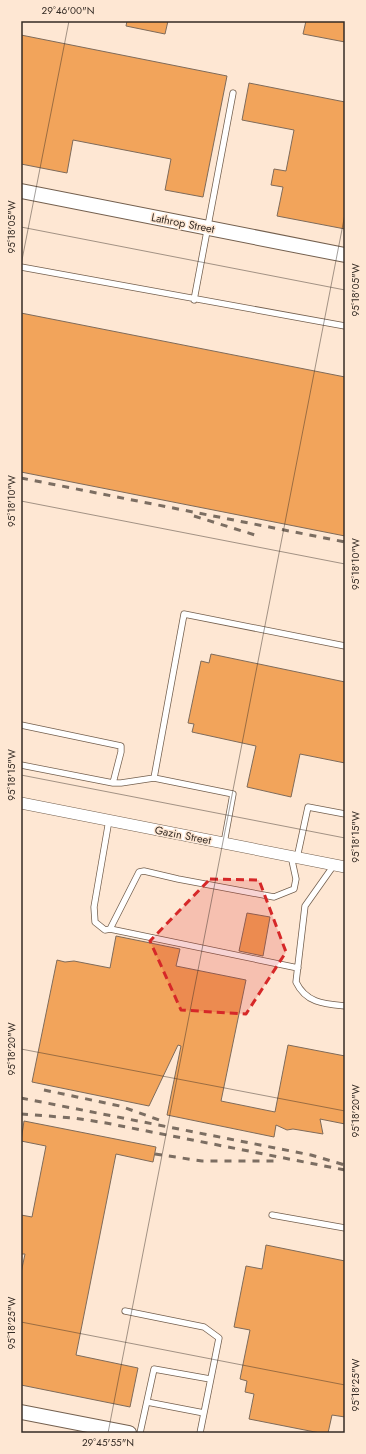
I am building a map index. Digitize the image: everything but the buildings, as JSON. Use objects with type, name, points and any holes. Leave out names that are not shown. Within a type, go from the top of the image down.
[{"type":"street","name":"Lathrop Street","points":[[21,191],[345,256]]},
{"type":"street","name":"Gazin Street","points":[[21,803],[339,866]]},
{"type":"street","points":[[21,1412],[129,1433]]},
{"type":"lane","points":[[194,300],[233,93]]},
{"type":"lane","points":[[21,267],[194,300],[345,326]]},
{"type":"lane","points":[[154,778],[184,614],[345,646]]},
{"type":"lane","points":[[21,725],[121,746],[121,752],[113,783]]},
{"type":"lane","points":[[21,765],[113,783],[154,778],[233,794],[224,843]]},
{"type":"lane","points":[[110,929],[139,872],[144,871],[274,897],[294,889],[296,879],[294,857],[308,807],[345,814]]},
{"type":"lane","points":[[109,820],[94,907],[95,922],[105,930],[110,929],[298,968]]},
{"type":"lane","points":[[339,866],[305,906],[296,982],[298,987],[310,998],[319,1003],[345,1006]]},
{"type":"lane","points":[[272,1215],[345,1228]]},
{"type":"lane","points":[[125,1311],[204,1327],[218,1338],[200,1433]]},
{"type":"lane","points":[[140,1433],[154,1369],[210,1379]]},
{"type":"lane","points":[[147,1402],[204,1413]]},
{"type":"highlighted area","points":[[210,879],[259,880],[286,952],[246,1014],[181,1010],[150,941]]},
{"type":"railway","points":[[21,478],[345,542]]},
{"type":"railway","points":[[194,516],[255,535]]},
{"type":"railway","points":[[44,1090],[120,1106],[162,1121]]},
{"type":"railway","points":[[21,1098],[311,1155],[345,1165]]},
{"type":"railway","points":[[21,1114],[74,1118],[106,1123],[345,1170]]},
{"type":"railway","points":[[155,1154],[202,1161],[277,1161]]}]
